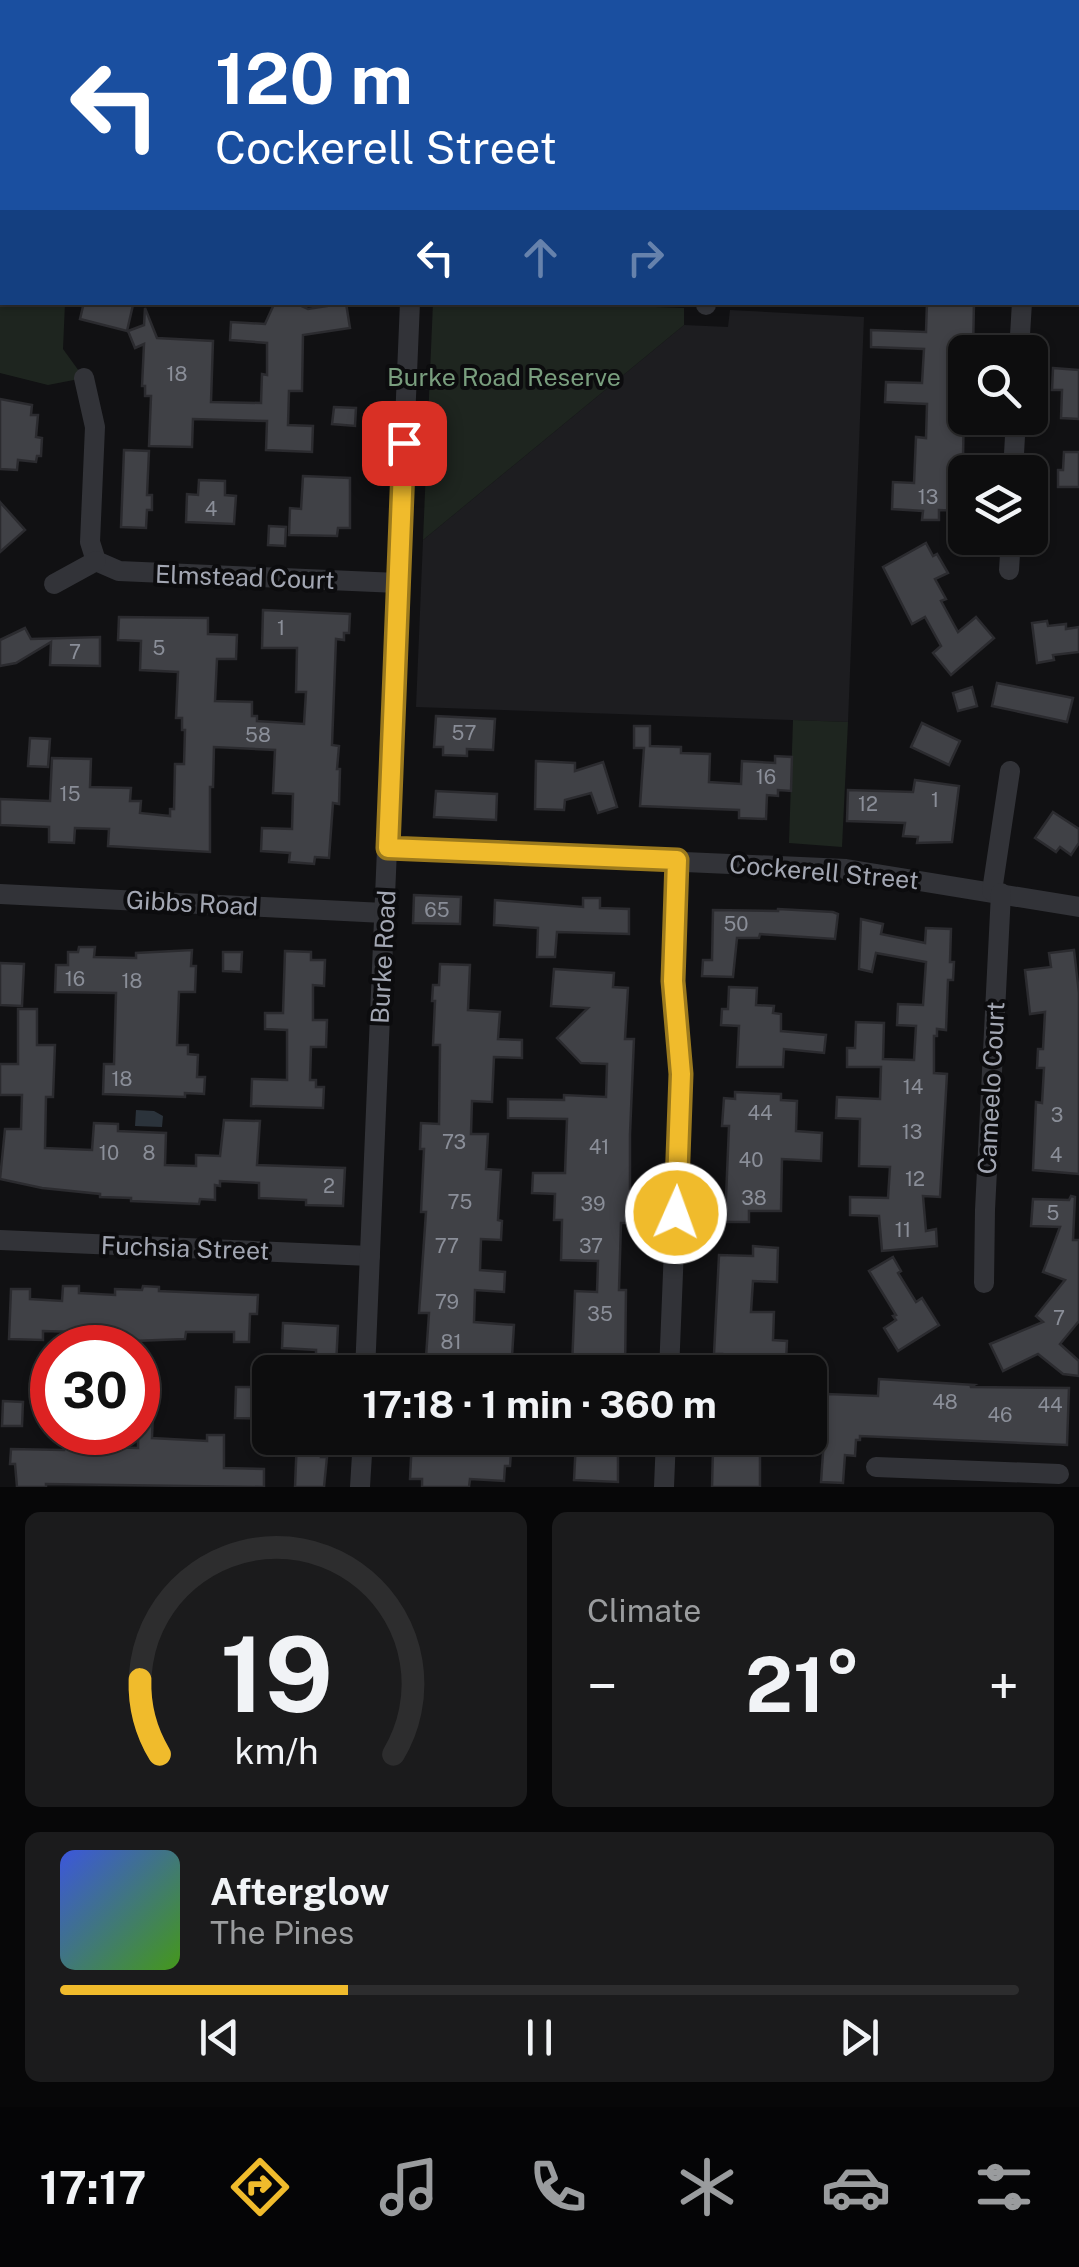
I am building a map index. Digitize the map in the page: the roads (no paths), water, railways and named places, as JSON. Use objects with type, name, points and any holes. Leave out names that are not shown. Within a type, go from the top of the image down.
[{"type":"street","name":"Burke Road","points":[[366,1355],[410,305]]},
{"type":"street","points":[[1019,335],[1022,305]]},
{"type":"street","points":[[54,584],[96,561],[90,542],[94,427],[84,378]]},
{"type":"street","points":[[1009,570],[1010,555]]},
{"type":"street","name":"Elmstead Court","points":[[96,561],[119,571],[398,583]]},
{"type":"street","name":"Cameelo Court","points":[[984,1283],[996,892],[1010,771]]},
{"type":"street","name":"Cockerell Street","points":[[388,848],[846,869],[1079,906]]},
{"type":"street","points":[[669,1355],[681,1074],[673,981],[677,860]]},
{"type":"street","name":"Gibbs Road","points":[[0,894],[384,913]]},
{"type":"street","name":"Fuchsia Street","points":[[0,1240],[370,1256]]},
{"type":"street","points":[[360,1487],[361,1455]]},
{"type":"street","points":[[664,1487],[665,1455]]},
{"type":"street","points":[[876,1468],[927,1478],[1059,1474]]},
{"type":"park label","name":"Burke Road Reserve","points":[[504,377]]}]
